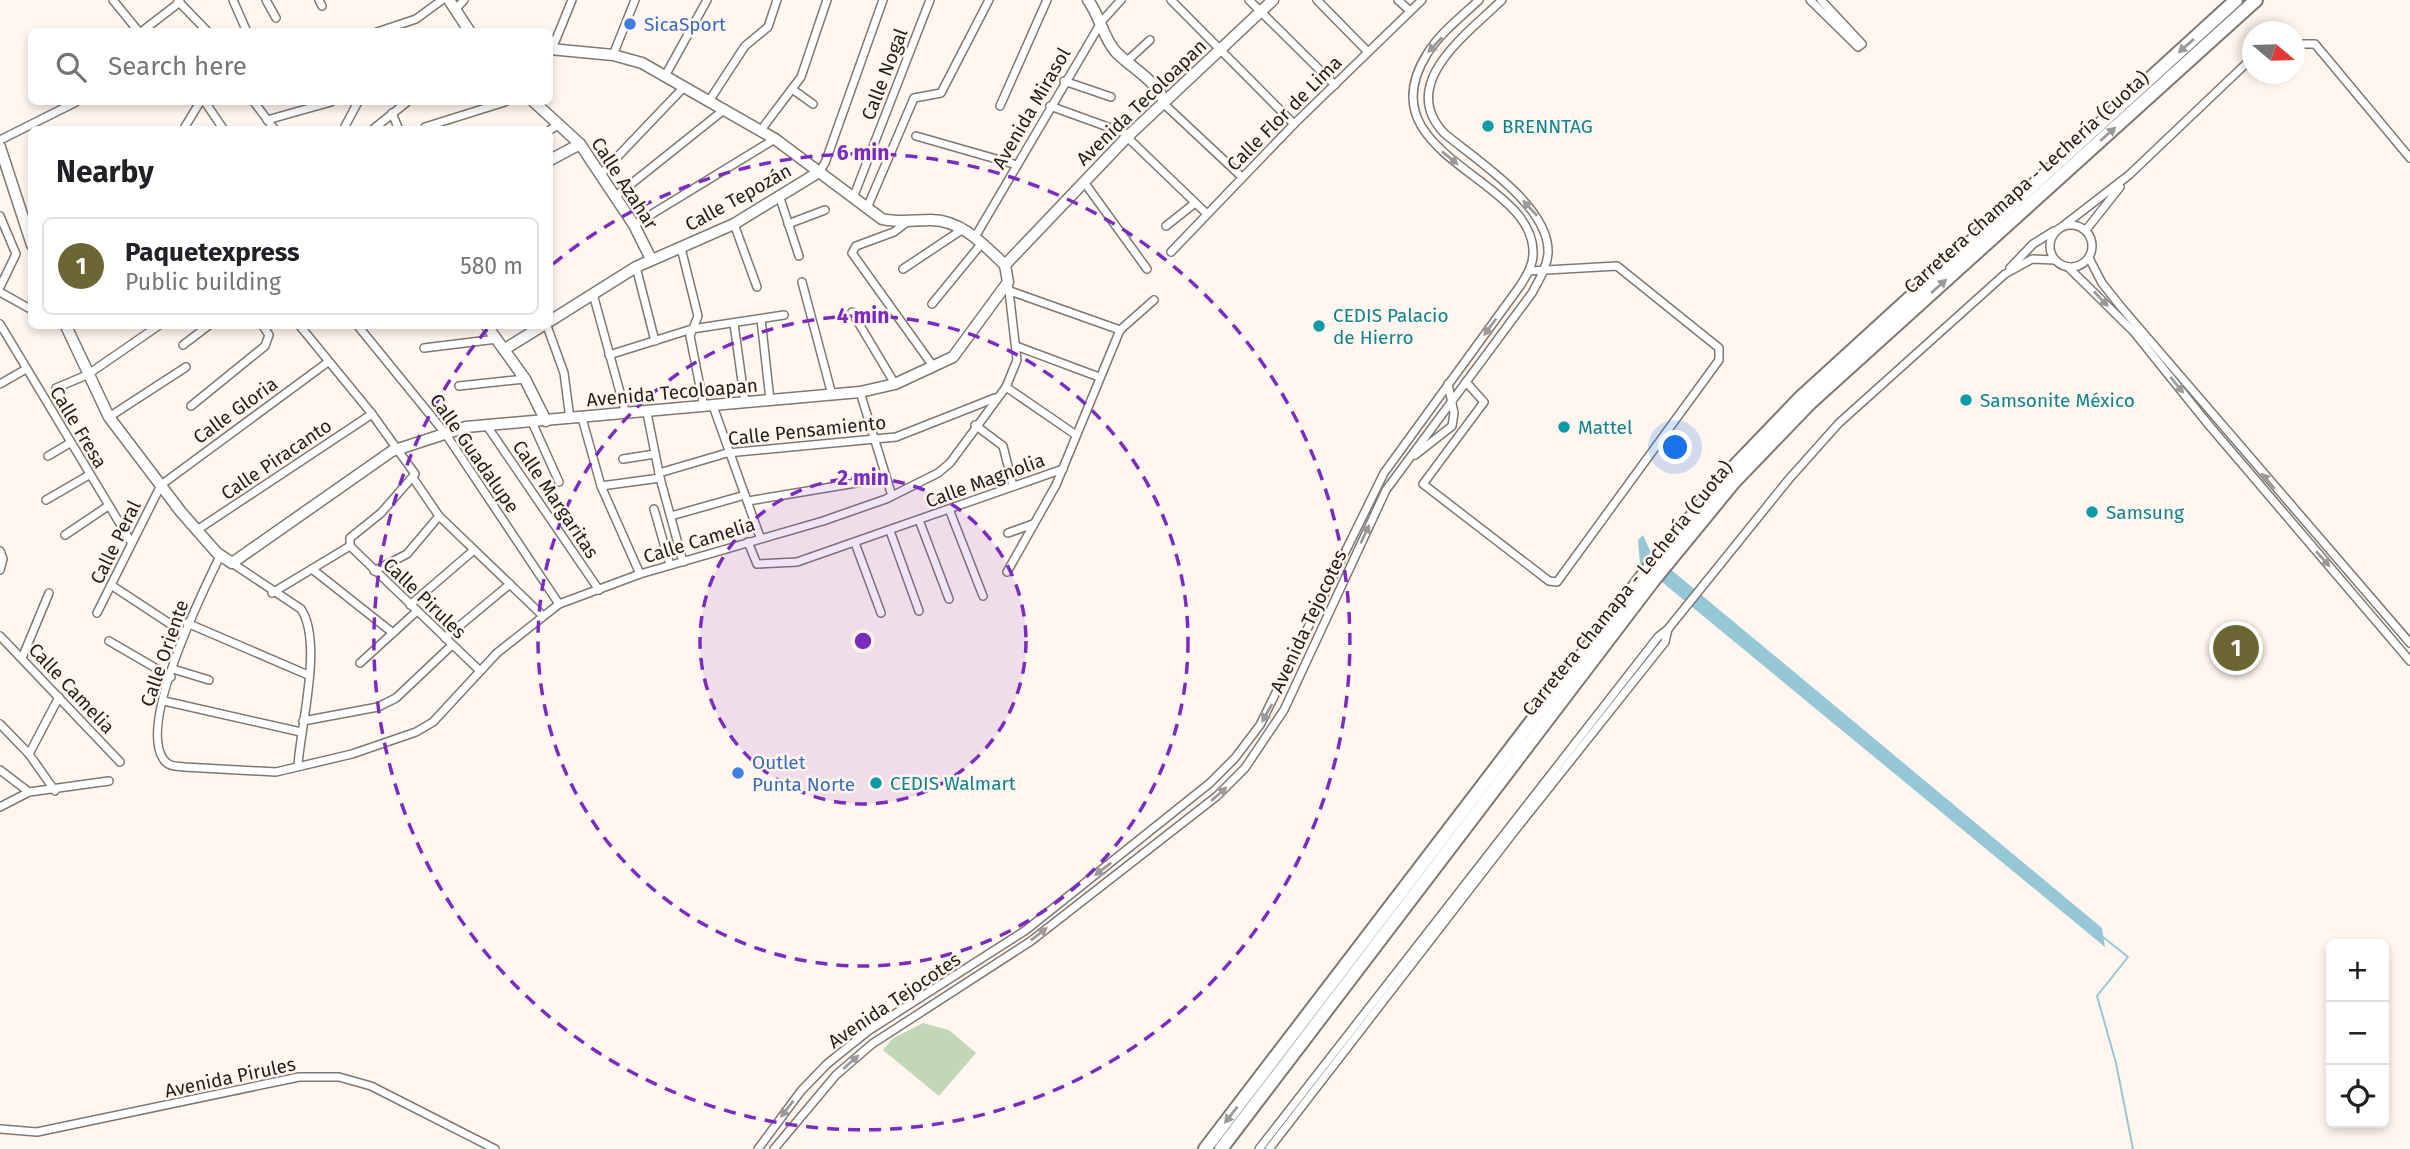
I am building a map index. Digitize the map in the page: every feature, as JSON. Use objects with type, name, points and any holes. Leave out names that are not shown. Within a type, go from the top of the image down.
[{"type":"highway","name":"Carretera Chamapa - Lechería (Cuota)","points":[[1664,558],[1726,475],[1800,398],[2236,0]]},
{"type":"highway","name":"Carretera Chamapa - Lechería (Cuota)","points":[[1205,1149],[1664,558],[1810,403],[2256,1]]},
{"type":"highway","name":"Carretera Chamapa - Lechería (Cuota)","points":[[1220,1149],[1648,577]]},
{"type":"street","points":[[112,0],[136,28]]},
{"type":"street","points":[[233,0],[248,28]]},
{"type":"street","points":[[266,0],[276,18]]},
{"type":"street","points":[[389,28],[416,19],[442,0]]},
{"type":"street","points":[[449,0],[467,28]]},
{"type":"street","points":[[455,10],[464,0]]},
{"type":"street","points":[[553,44],[572,0]]},
{"type":"street","points":[[613,55],[635,0]]},
{"type":"street","points":[[665,76],[706,0]]},
{"type":"street","points":[[709,101],[745,46],[768,27],[777,0]]},
{"type":"street","points":[[761,130],[807,64],[827,0]]},
{"type":"street","name":"Calle Tepozán","points":[[553,320],[636,267],[734,224],[819,172],[825,163],[883,0]]},
{"type":"street","name":"Calle Nogal","points":[[853,198],[930,0]]},
{"type":"street","points":[[867,208],[914,98],[941,93],[989,0]]},
{"type":"street","points":[[1000,106],[1046,0]]},
{"type":"street","points":[[1088,0],[1102,21],[1113,49],[1158,90],[1164,104],[1242,177]]},
{"type":"street","name":"Avenida Mirasol","points":[[932,304],[978,240],[1064,81],[1102,21],[1121,0]]},
{"type":"street","points":[[1171,0],[1294,124]]},
{"type":"street","points":[[1249,0],[1335,85]]},
{"type":"street","name":"Avenida Tecoloapan","points":[[1005,265],[1129,136],[1273,0]]},
{"type":"street","points":[[1317,0],[1368,52]]},
{"type":"street","points":[[1398,0],[1410,11]]},
{"type":"street","name":"Calle Flor de Lima","points":[[1171,252],[1294,124],[1422,0]]},
{"type":"street","points":[[1466,382],[1485,402],[1423,484],[1549,581],[1557,582],[1719,360],[1721,353],[1719,348],[1617,266],[1529,271],[1534,251],[1524,220],[1436,147],[1421,123],[1414,102],[1415,81],[1428,51],[1479,0]]},
{"type":"street","name":"Avenida Tejocotes","points":[[774,1149],[827,1085],[872,1044],[1031,941],[1217,796],[1245,768],[1284,710],[1386,490],[1532,293],[1543,271],[1548,251],[1537,216],[1446,134],[1435,123],[1429,110],[1428,87],[1440,63],[1502,0]]},
{"type":"street","points":[[1810,0],[1856,48],[1862,44],[1821,0]]},
{"type":"street","points":[[145,28],[179,1],[204,28]]},
{"type":"street","points":[[1126,62],[1150,40]]},
{"type":"street","points":[[2305,44],[2315,44],[2410,158]]},
{"type":"street","points":[[553,49],[613,55],[642,63],[775,139],[882,219],[907,222],[932,220],[963,229],[1005,265],[1009,286],[1120,330]]},
{"type":"street","points":[[1259,1149],[1658,637],[1668,629],[1839,423],[2005,274],[2033,244],[2060,228],[2129,175],[2242,68]]},
{"type":"street","points":[[1064,81],[1111,97]]},
{"type":"street","points":[[601,174],[684,87]]},
{"type":"street","points":[[792,89],[813,104]]},
{"type":"street","points":[[38,126],[71,105]]},
{"type":"street","points":[[186,126],[200,105]]},
{"type":"street","points":[[204,105],[221,126]]},
{"type":"street","points":[[256,105],[272,126]]},
{"type":"street","points":[[267,120],[320,105]]},
{"type":"street","points":[[345,126],[356,105]]},
{"type":"street","points":[[377,126],[403,105]]},
{"type":"street","points":[[428,126],[495,105]]},
{"type":"street","name":"Calle Azahar","points":[[536,105],[554,127],[580,144],[634,225],[651,259]]},
{"type":"street","points":[[1050,106],[1129,136],[1206,213]]},
{"type":"street","points":[[616,196],[724,109]]},
{"type":"street","points":[[392,113],[398,126]]},
{"type":"street","points":[[0,140],[28,130]]},
{"type":"street","points":[[916,136],[1017,164]]},
{"type":"street","points":[[634,225],[775,139]]},
{"type":"street","points":[[553,158],[580,144]]},
{"type":"street","points":[[0,147],[28,234]]},
{"type":"street","points":[[2086,230],[2129,175]]},
{"type":"street","points":[[1084,182],[1147,269]]},
{"type":"street","points":[[780,198],[799,256]]},
{"type":"street","points":[[1167,226],[1195,203]]},
{"type":"street","points":[[789,224],[825,210]]},
{"type":"street","points":[[0,216],[16,254],[0,289],[28,307]]},
{"type":"street","points":[[907,222],[894,232],[856,246],[852,253],[933,366]]},
{"type":"street","points":[[734,224],[757,287]]},
{"type":"street","points":[[2060,228],[2075,225],[2086,230],[2092,243],[2089,258],[2102,283],[2410,643]]},
{"type":"street","points":[[2055,260],[2050,248],[2060,228]]},
{"type":"street","points":[[903,269],[963,229]]},
{"type":"street","points":[[681,248],[698,316],[690,335],[709,407],[747,498],[760,537]]},
{"type":"street","points":[[2068,267],[2080,265],[2089,258]]},
{"type":"street","points":[[2005,274],[2032,259],[2055,260],[2068,267],[2134,332],[2208,424],[2410,661]]},
{"type":"street","points":[[636,267],[655,341]]},
{"type":"street","name":"Avenida Tejocotes","points":[[758,1149],[818,1073],[868,1031],[1026,930],[1210,783],[1235,758],[1260,725],[1281,687],[1369,498],[1529,271]]},
{"type":"street","points":[[802,282],[832,395]]},
{"type":"street","name":"Avenida Tecoloapan","points":[[232,563],[398,448],[445,433],[487,426],[860,392],[895,384],[953,357],[1009,286]]},
{"type":"street","name":"Calle Camelia","points":[[157,723],[158,747],[170,766],[263,773],[352,754],[416,733],[433,722],[480,671],[559,604],[640,574],[760,537],[823,521],[892,496],[939,473],[950,463],[975,425],[1006,387],[1017,360],[1009,286]]},
{"type":"street","points":[[593,294],[626,414]]},
{"type":"street","points":[[1007,572],[1063,469],[1120,330],[1154,300]]},
{"type":"street","points":[[852,312],[895,384]]},
{"type":"street","points":[[609,355],[692,329],[784,315]]},
{"type":"street","points":[[761,319],[770,400]]},
{"type":"street","points":[[734,324],[746,403]]},
{"type":"street","name":"Calle Fresa","points":[[0,326],[131,542]]},
{"type":"street","points":[[68,329],[87,375],[109,417],[197,530],[220,556],[272,593],[301,609],[313,653],[298,765]]},
{"type":"street","points":[[56,388],[87,375],[154,329]]},
{"type":"street","points":[[183,345],[204,329]]},
{"type":"street","points":[[191,406],[268,341],[269,335],[264,329]]},
{"type":"street","points":[[272,593],[350,546],[350,538],[381,513],[413,478],[415,470],[302,329]]},
{"type":"street","name":"Calle Guadalupe","points":[[360,329],[445,433],[559,604]]},
{"type":"street","points":[[489,329],[525,379],[546,421]]},
{"type":"street","name":"Calle Tepozán","points":[[505,349],[538,329]]},
{"type":"street","points":[[548,329],[564,373],[570,419]]},
{"type":"street","points":[[424,348],[497,339]]},
{"type":"street","points":[[1016,346],[1099,377]]},
{"type":"street","name":"Calle Gloria","points":[[161,485],[328,362]]},
{"type":"street","points":[[109,417],[186,367]]},
{"type":"street","points":[[0,384],[26,369]]},
{"type":"street","points":[[459,386],[525,379]]},
{"type":"street","points":[[1408,460],[1452,426],[1454,413],[1448,383]]},
{"type":"street","points":[[1006,387],[1076,435]]},
{"type":"street","points":[[860,392],[892,496]]},
{"type":"street","name":"Calle Pensamiento","points":[[601,486],[659,475],[727,453],[772,446],[896,437],[995,398]]},
{"type":"street","points":[[647,412],[659,475],[683,562]]},
{"type":"street","name":"Calle Piracanto","points":[[197,530],[372,414]]},
{"type":"street","points":[[582,418],[601,486],[640,574]]},
{"type":"street","points":[[532,422],[559,482]]},
{"type":"street","points":[[975,425],[1003,446],[1013,486]]},
{"type":"street","name":"Calle Margaritas","points":[[487,426],[599,590]]},
{"type":"street","points":[[48,456],[70,443]]},
{"type":"street","points":[[623,459],[655,454]]},
{"type":"street","name":"Calle Magnolia","points":[[748,542],[757,564],[797,562],[855,544],[1063,469]]},
{"type":"street","points":[[46,500],[89,475]]},
{"type":"street","points":[[413,478],[439,516],[543,616]]},
{"type":"street","points":[[671,516],[747,498],[886,478]]},
{"type":"street","name":"Calle Peral","points":[[97,613],[161,485]]},
{"type":"street","points":[[65,535],[108,506]]},
{"type":"street","points":[[654,509],[670,565]]},
{"type":"street","points":[[949,509],[983,596]]},
{"type":"street","points":[[374,571],[407,554],[439,516]]},
{"type":"street","points":[[919,520],[949,599]]},
{"type":"street","points":[[1009,533],[1033,524]]},
{"type":"street","points":[[890,531],[919,611]]},
{"type":"street","points":[[855,544],[881,614]]},
{"type":"street","name":"Calle Pirules","points":[[350,546],[480,671]]},
{"type":"street","points":[[360,663],[474,550]]},
{"type":"street","points":[[0,551],[3,559],[0,570]]},
{"type":"street","name":"Calle Oriente","points":[[157,723],[187,623],[220,556]]},
{"type":"street","points":[[312,569],[393,633]]},
{"type":"street","points":[[445,638],[510,584]]},
{"type":"street","points":[[111,585],[184,633]]},
{"type":"street","points":[[22,658],[49,593]]},
{"type":"street","points":[[187,623],[308,676]]},
{"type":"street","points":[[1269,1149],[1513,833],[1665,642],[1668,629]]},
{"type":"street","name":"Calle Camelia","points":[[0,636],[120,762]]},
{"type":"street","points":[[109,641],[172,673],[209,680]]},
{"type":"street","points":[[303,721],[377,707],[396,698],[452,645]]},
{"type":"street","points":[[29,754],[59,697]]},
{"type":"street","points":[[164,701],[301,732]]},
{"type":"street","points":[[0,724],[29,754],[55,790]]},
{"type":"street","points":[[0,770],[29,792]]},
{"type":"street","points":[[0,807],[29,792],[109,781]]},
{"type":"street","points":[[818,1073],[827,1085]]},
{"type":"street","name":"Avenida Pirules","points":[[0,1129],[37,1132],[299,1077],[340,1077],[371,1086],[495,1149]]},
{"type":"green space","points":[[923,1023],[949,1030],[976,1053],[939,1096],[883,1050],[892,1039]]},
{"type":"water","points":[[1643,535],[1651,553],[2102,928],[2105,947],[1640,564],[1638,540]]},
{"type":"waterway","points":[[2103,937],[2128,957],[2097,996],[2116,1063],[2133,1149]]},
{"type":"place","name":"SicaSport","points":[[630,24]]},
{"type":"place","name":"BRENNTAG","points":[[1488,126]]},
{"type":"place","name":"CEDIS Palacio de Hierro","points":[[1319,326]]},
{"type":"place","name":"Samsonite México","points":[[1966,400]]},
{"type":"place","name":"Mattel","points":[[1564,427]]},
{"type":"place","name":"Samsung","points":[[2092,512]]},
{"type":"place","name":"Paquetexpress","points":[[2236,648]]},
{"type":"place","name":"Outlet Punta Norte","points":[[738,773]]},
{"type":"place","name":"CEDIS Walmart","points":[[876,783]]}]
